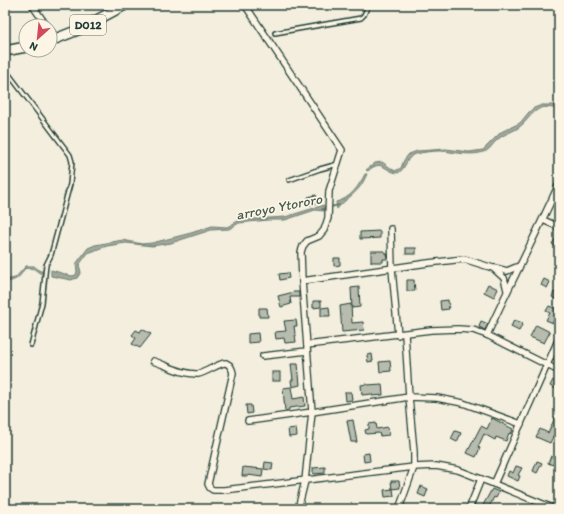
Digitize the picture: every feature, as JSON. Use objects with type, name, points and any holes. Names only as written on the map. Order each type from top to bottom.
[{"type":"main road","name":"D012","points":[[58,38],[78,30],[125,5]]},
{"type":"main road","points":[[5,51],[18,49]]},
{"type":"street","points":[[32,5],[41,18]]},
{"type":"street","points":[[245,5],[342,150],[329,191],[328,216],[324,230],[319,236],[307,241],[301,252],[312,412],[305,481],[298,509]]},
{"type":"street","points":[[487,334],[559,184]]},
{"type":"street","points":[[543,220],[559,227]]},
{"type":"street","points":[[391,229],[392,269],[398,335]]},
{"type":"street","points":[[302,281],[464,259],[507,271],[519,266]]},
{"type":"street","points":[[493,268],[504,278],[507,290]]},
{"type":"street","points":[[262,356],[431,330],[458,329],[473,330],[487,334],[546,365],[559,370]]},
{"type":"street","points":[[399,509],[414,467],[405,334]]},
{"type":"street","points":[[494,484],[559,338]]},
{"type":"street","points":[[153,361],[188,373],[197,374],[224,363],[231,366],[233,373],[208,484],[213,490],[305,481],[414,467],[447,467],[555,509],[559,499]]},
{"type":"street","points":[[248,421],[409,397],[437,398],[463,403],[521,424]]},
{"type":"street","points":[[469,509],[481,479]]},
{"type":"lane","points":[[275,33],[361,18],[366,12],[367,8],[365,5]]},
{"type":"lane","points":[[5,69],[70,155],[72,162],[70,184],[51,255],[46,266],[42,302],[31,345]]},
{"type":"lane","points":[[289,180],[320,168],[338,164]]},
{"type":"shaded area","points":[[559,103],[559,108],[541,108],[521,126],[500,138],[489,149],[481,153],[464,154],[441,151],[425,152],[410,157],[398,173],[380,166],[373,167],[368,171],[366,170],[375,163],[382,162],[395,171],[401,168],[404,160],[409,154],[417,151],[446,149],[469,152],[483,150],[501,132],[520,123],[534,108],[542,105],[557,105]]},
{"type":"shaded area","points":[[365,174],[367,174],[364,181],[354,194],[337,209],[336,202],[350,195]]},
{"type":"shaded area","points":[[324,205],[324,211],[315,210],[285,220],[239,223],[229,229],[211,230],[171,243],[152,246],[126,243],[107,246],[88,253],[79,265],[81,272],[77,278],[71,280],[51,276],[51,270],[72,276],[76,275],[76,264],[88,248],[95,245],[123,240],[142,244],[152,243],[212,226],[227,227],[240,220],[285,217]]},
{"type":"shaded area","points":[[26,266],[34,266],[40,271],[43,271],[42,274],[33,268],[28,268],[24,269],[21,275],[17,278],[12,281],[5,282],[5,280],[15,278]]},
{"type":"building","points":[[316,195],[318,203],[310,205],[308,197]]},
{"type":"building","points":[[380,231],[380,238],[360,239],[360,232]]},
{"type":"building","points":[[556,238],[559,239],[559,248],[552,244]]},
{"type":"building","points":[[406,248],[416,248],[416,254],[406,254]]},
{"type":"building","points":[[371,251],[385,251],[388,259],[383,259],[383,262],[371,262]]},
{"type":"building","points":[[334,258],[340,258],[340,265],[334,266]]},
{"type":"building","points":[[288,273],[289,278],[280,280],[279,274]]},
{"type":"building","points":[[544,279],[550,282],[547,288],[541,285]]},
{"type":"building","points":[[407,280],[414,280],[415,291],[407,291]]},
{"type":"building","points":[[488,284],[498,289],[494,297],[484,292]]},
{"type":"building","points":[[359,287],[360,307],[352,308],[351,288]]},
{"type":"building","points":[[299,292],[299,297],[290,297],[291,304],[281,307],[278,296]]},
{"type":"building","points":[[554,292],[559,294],[557,300],[552,297]]},
{"type":"building","points":[[448,300],[449,309],[441,310],[440,301]]},
{"type":"building","points":[[313,301],[321,301],[321,307],[313,308]]},
{"type":"building","points":[[351,304],[352,323],[363,322],[364,330],[342,332],[340,306]]},
{"type":"building","points":[[549,306],[557,309],[553,323],[546,320],[550,313],[546,311]]},
{"type":"building","points":[[329,307],[330,316],[321,316],[321,308]]},
{"type":"building","points":[[259,308],[267,308],[268,317],[259,317]]},
{"type":"building","points":[[296,320],[297,326],[294,326],[296,342],[285,343],[284,338],[276,339],[275,332],[286,331],[284,321]]},
{"type":"building","points":[[514,320],[523,323],[519,331],[511,327]]},
{"type":"building","points":[[481,321],[488,324],[485,330],[479,327]]},
{"type":"building","points":[[536,325],[550,332],[544,343],[530,337]]},
{"type":"building","points":[[142,329],[151,334],[140,348],[132,344],[136,338],[132,335],[136,330],[140,332]]},
{"type":"building","points":[[258,333],[259,342],[248,343],[248,334]]},
{"type":"building","points":[[372,354],[373,361],[368,362],[367,355]]},
{"type":"building","points":[[390,361],[391,371],[380,372],[379,362]]},
{"type":"building","points":[[291,364],[298,364],[300,385],[292,387],[291,380],[293,380]]},
{"type":"building","points":[[272,372],[280,372],[280,381],[272,381]]},
{"type":"building","points":[[553,380],[559,383],[559,390],[550,386]]},
{"type":"building","points":[[382,384],[383,395],[362,395],[361,385]]},
{"type":"building","points":[[291,387],[293,399],[304,397],[305,406],[289,408],[289,410],[285,411],[283,388]]},
{"type":"building","points":[[345,392],[351,392],[352,400],[346,401]]},
{"type":"building","points":[[246,405],[251,405],[252,413],[247,414]]},
{"type":"building","points":[[559,409],[559,425],[550,443],[536,437],[540,429],[548,433]]},
{"type":"building","points":[[492,418],[513,429],[511,434],[509,433],[506,441],[496,437],[495,440],[484,434],[478,447],[480,448],[476,457],[467,453],[481,426],[487,429]]},
{"type":"building","points":[[353,420],[357,442],[351,442],[347,421]]},
{"type":"building","points":[[376,423],[377,429],[388,427],[389,435],[380,436],[379,433],[366,434],[365,430],[369,429],[369,424]]},
{"type":"building","points":[[296,428],[297,436],[289,437],[288,429]]},
{"type":"building","points":[[455,431],[461,433],[457,442],[451,439]]},
{"type":"building","points":[[369,453],[370,461],[364,462],[363,454]]},
{"type":"building","points":[[551,456],[556,459],[553,465],[548,463]]},
{"type":"building","points":[[537,461],[542,463],[537,473],[533,471]]},
{"type":"building","points":[[265,462],[273,463],[272,470],[264,469]]},
{"type":"building","points":[[516,466],[522,468],[518,475],[520,476],[518,481],[507,476],[509,471],[513,473]]},
{"type":"building","points":[[243,467],[263,469],[262,477],[248,475],[242,476]]},
{"type":"building","points":[[325,467],[325,473],[313,474],[313,468]]},
{"type":"building","points":[[391,481],[399,481],[400,488],[392,489]]},
{"type":"building","points":[[421,486],[428,489],[425,497],[418,494]]},
{"type":"building","points":[[393,489],[394,496],[385,497],[384,490]]},
{"type":"building","points":[[492,489],[499,492],[496,498],[494,497],[488,509],[486,509],[482,507]]},
{"type":"waterway","name":"arroyo Ytororo","points":[[322,209],[339,205]]}]
